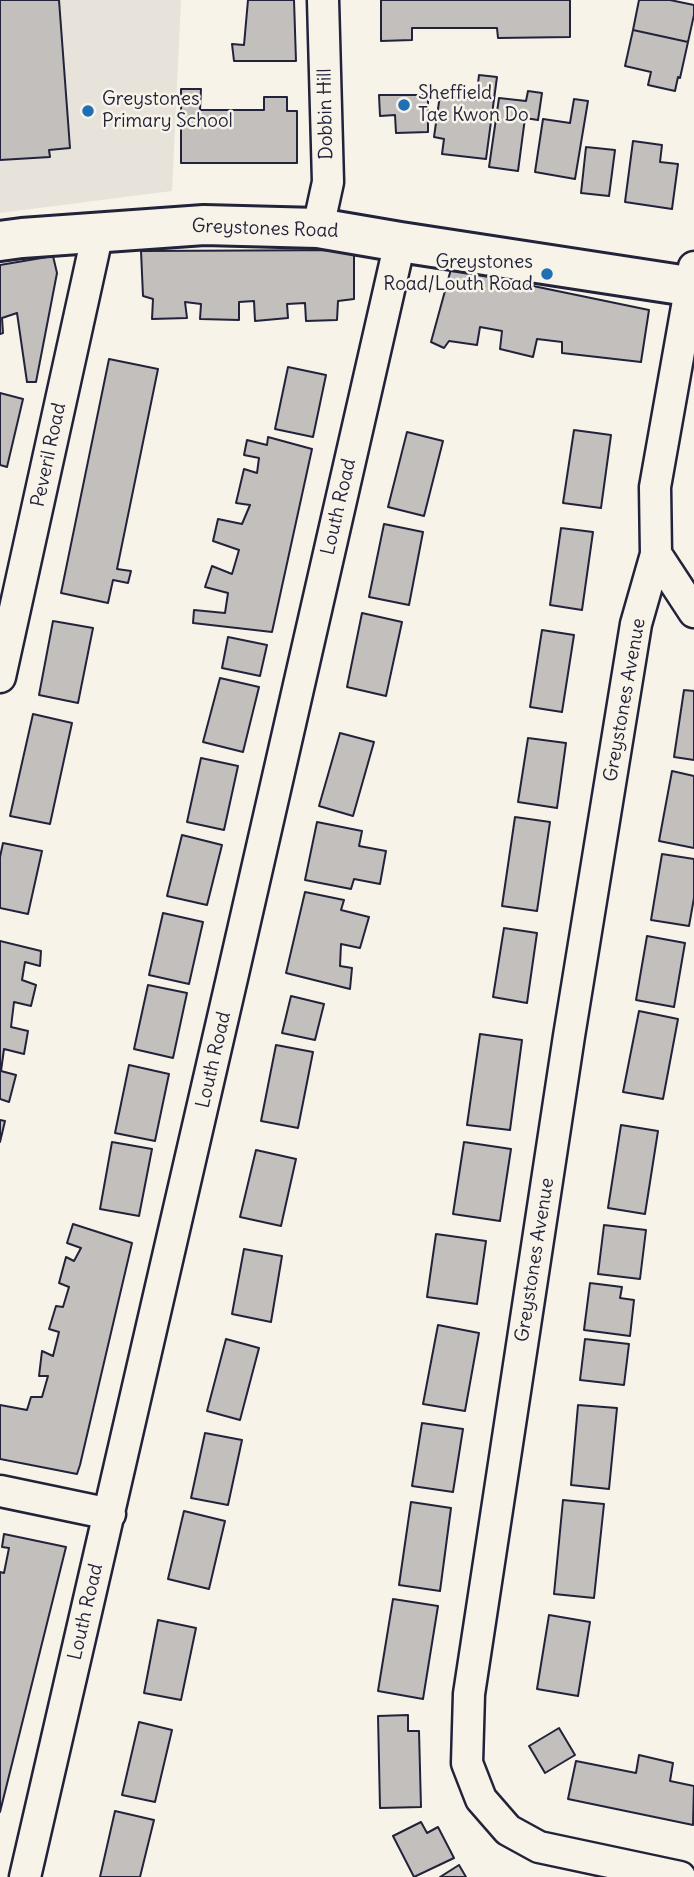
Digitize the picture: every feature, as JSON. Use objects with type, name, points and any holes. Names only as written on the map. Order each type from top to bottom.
[{"type":"street","name":"Dobbin Hill","points":[[318,228],[328,183],[323,0]]},
{"type":"street","name":"Greystones Road","points":[[0,241],[22,237],[204,225],[318,228],[400,242],[693,280]]},
{"type":"street","name":"Peveril Road","points":[[0,677],[98,232]]},
{"type":"street","name":"Louth Road","points":[[25,1877],[400,242]]},
{"type":"street","name":"Greystones Avenue","points":[[680,1877],[629,1872],[539,1847],[508,1830],[481,1799],[467,1763],[469,1694],[569,1036],[636,624],[656,554],[655,487],[693,280]]},
{"type":"street","points":[[656,554],[694,612]]},
{"type":"street","points":[[0,1491],[110,1514]]},
{"type":"shaded area","name":"Greystones Primary School","points":[[0,0],[181,0],[172,191],[0,213]]},
{"type":"building","points":[[0,0],[59,0],[70,148],[49,150],[50,157],[0,160]]},
{"type":"building","points":[[248,0],[294,0],[296,61],[234,61],[232,44],[244,45]]},
{"type":"building","points":[[381,0],[570,0],[570,37],[498,38],[497,28],[412,28],[412,40],[381,41]]},
{"type":"building","points":[[639,0],[670,0],[694,5],[688,42],[633,30]]},
{"type":"building","points":[[633,30],[688,42],[675,91],[648,85],[651,72],[625,66]]},
{"type":"building","points":[[479,75],[497,77],[486,159],[442,154],[444,139],[434,137],[440,95],[476,100]]},
{"type":"building","points":[[181,89],[201,89],[200,110],[264,110],[264,97],[287,97],[287,111],[297,111],[297,163],[181,163]]},
{"type":"building","points":[[528,91],[542,93],[538,120],[525,118],[518,171],[489,167],[499,98],[526,101]]},
{"type":"building","name":"Sheffield Tae Kwon Do","points":[[379,95],[428,95],[428,132],[396,133],[395,115],[380,116]]},
{"type":"building","points":[[574,99],[588,101],[575,179],[535,172],[543,119],[570,123]]},
{"type":"building","points":[[633,141],[662,145],[660,162],[678,164],[672,209],[625,202]]},
{"type":"building","points":[[586,147],[615,150],[609,196],[581,193]]},
{"type":"building","points":[[354,250],[354,299],[338,301],[337,320],[306,321],[305,303],[287,304],[288,318],[255,321],[254,301],[239,302],[239,320],[200,319],[201,304],[185,302],[187,318],[152,319],[153,299],[143,296],[141,251]]},
{"type":"building","points":[[53,256],[57,273],[36,382],[27,382],[17,313],[2,318],[3,333],[0,334],[0,265]]},
{"type":"building","points":[[451,269],[649,310],[641,362],[562,353],[562,342],[537,339],[533,357],[500,349],[502,331],[480,327],[477,345],[449,341],[444,348],[431,342]]},
{"type":"building","points":[[109,359],[158,369],[117,569],[131,571],[128,583],[113,580],[108,603],[61,593]]},
{"type":"building","points":[[288,367],[326,375],[313,437],[275,429]]},
{"type":"building","points":[[0,393],[23,399],[7,467],[0,465]]},
{"type":"building","points":[[574,430],[611,435],[601,508],[563,503]]},
{"type":"building","points":[[407,432],[443,441],[424,516],[388,507]]},
{"type":"building","points":[[268,437],[312,449],[272,632],[193,623],[194,610],[225,613],[228,593],[205,587],[212,566],[232,574],[239,550],[213,541],[218,519],[242,524],[250,505],[236,503],[244,469],[257,473],[259,458],[244,455],[247,440],[267,445]]},
{"type":"building","points":[[384,524],[423,532],[409,605],[369,597]]},
{"type":"building","points":[[561,528],[593,532],[582,610],[550,605]]},
{"type":"building","points":[[362,613],[402,622],[386,696],[347,687]]},
{"type":"building","points":[[53,621],[93,628],[78,703],[39,695]]},
{"type":"building","points":[[542,630],[574,635],[562,712],[530,707]]},
{"type":"building","points":[[228,637],[267,645],[260,676],[222,668]]},
{"type":"building","points":[[220,678],[259,687],[243,752],[203,742]]},
{"type":"building","points":[[684,690],[694,691],[694,760],[674,757]]},
{"type":"building","points":[[33,714],[72,723],[50,824],[10,816]]},
{"type":"building","points":[[340,733],[374,742],[353,816],[319,806]]},
{"type":"building","points":[[528,738],[566,743],[557,808],[518,802]]},
{"type":"building","points":[[201,758],[238,766],[224,830],[187,822]]},
{"type":"building","points":[[672,771],[694,776],[694,848],[659,841]]},
{"type":"building","points":[[515,817],[550,822],[537,911],[502,906]]},
{"type":"building","points":[[317,822],[362,831],[359,846],[386,851],[380,884],[354,879],[351,889],[305,880]]},
{"type":"building","points":[[182,835],[222,845],[207,905],[167,896]]},
{"type":"building","points":[[3,843],[42,851],[28,914],[0,908],[0,857]]},
{"type":"building","points":[[662,854],[694,859],[694,898],[689,926],[651,920]]},
{"type":"building","points":[[305,892],[344,900],[341,910],[369,917],[360,948],[341,944],[340,966],[352,968],[350,989],[286,973]]},
{"type":"building","points":[[163,913],[203,922],[189,984],[149,975]]},
{"type":"building","points":[[504,928],[537,933],[527,1003],[493,997]]},
{"type":"building","points":[[647,936],[685,943],[674,1007],[636,1000]]},
{"type":"building","points":[[0,941],[41,951],[40,966],[25,962],[22,980],[36,985],[31,1006],[14,1002],[11,1027],[28,1031],[24,1054],[4,1049],[1,1071],[16,1075],[9,1102],[0,1099]]},
{"type":"building","points":[[148,985],[187,993],[173,1058],[134,1049]]},
{"type":"building","points":[[291,996],[324,1004],[315,1040],[282,1033]]},
{"type":"building","points":[[639,1011],[678,1019],[663,1099],[623,1092]]},
{"type":"building","points":[[480,1034],[522,1040],[510,1130],[467,1125]]},
{"type":"building","points":[[276,1045],[313,1052],[298,1128],[261,1121]]},
{"type":"building","points":[[129,1065],[169,1074],[155,1141],[115,1133]]},
{"type":"building","points":[[0,1120],[5,1121],[0,1142]]},
{"type":"building","points":[[621,1125],[658,1131],[645,1214],[608,1208]]},
{"type":"building","points":[[112,1142],[152,1149],[139,1216],[100,1209]]},
{"type":"building","points":[[464,1142],[511,1149],[500,1221],[453,1214]]},
{"type":"building","points":[[256,1150],[296,1159],[281,1226],[240,1217]]},
{"type":"building","points":[[73,1224],[132,1243],[77,1474],[0,1459],[0,1405],[27,1410],[31,1397],[42,1397],[48,1376],[39,1376],[42,1351],[53,1356],[59,1332],[49,1329],[56,1306],[63,1307],[69,1287],[59,1283],[66,1257],[74,1261],[81,1248],[67,1243]]},
{"type":"building","points":[[604,1225],[646,1230],[640,1279],[598,1274]]},
{"type":"building","points":[[436,1234],[486,1241],[477,1304],[427,1297]]},
{"type":"building","points":[[244,1249],[282,1256],[271,1322],[232,1314]]},
{"type":"building","points":[[590,1283],[622,1287],[620,1298],[634,1300],[630,1336],[584,1330]]},
{"type":"building","points":[[438,1325],[479,1333],[465,1411],[423,1404]]},
{"type":"building","points":[[226,1339],[259,1348],[240,1420],[207,1411]]},
{"type":"building","points":[[585,1339],[629,1344],[624,1385],[580,1380]]},
{"type":"building","points":[[578,1405],[617,1408],[609,1489],[571,1485]]},
{"type":"building","points":[[422,1423],[463,1429],[453,1492],[412,1486]]},
{"type":"building","points":[[205,1433],[242,1440],[228,1505],[191,1498]]},
{"type":"building","points":[[563,1500],[604,1504],[594,1598],[554,1594]]},
{"type":"building","points":[[411,1502],[451,1508],[440,1591],[399,1585]]},
{"type":"building","points":[[184,1511],[225,1521],[209,1589],[168,1579]]},
{"type":"building","points":[[4,1534],[66,1547],[0,1812],[0,1572],[4,1573],[9,1548],[2,1547]]},
{"type":"building","points":[[393,1599],[438,1606],[423,1699],[378,1691]]},
{"type":"building","points":[[549,1615],[590,1622],[578,1696],[537,1689]]},
{"type":"building","points":[[158,1620],[196,1628],[181,1700],[144,1693]]},
{"type":"building","points":[[408,1715],[408,1731],[419,1731],[421,1807],[380,1808],[378,1716]]},
{"type":"building","points":[[139,1722],[172,1730],[155,1802],[122,1795]]},
{"type":"building","points":[[559,1728],[575,1755],[545,1773],[529,1746]]},
{"type":"building","points":[[639,1755],[673,1763],[670,1781],[694,1786],[693,1825],[568,1799],[576,1761],[636,1773]]},
{"type":"building","points":[[115,1811],[154,1820],[140,1877],[100,1877]]},
{"type":"building","points":[[421,1822],[427,1833],[438,1827],[454,1858],[414,1877],[393,1836]]},
{"type":"building","points":[[459,1865],[466,1877],[440,1877]]},
{"type":"place","name":"Sheffield Tae Kwon Do","points":[[404,105]]},
{"type":"place","name":"Greystones Primary School","points":[[88,111]]},
{"type":"place","name":"Greystones Road/Louth Road","points":[[547,274]]}]
